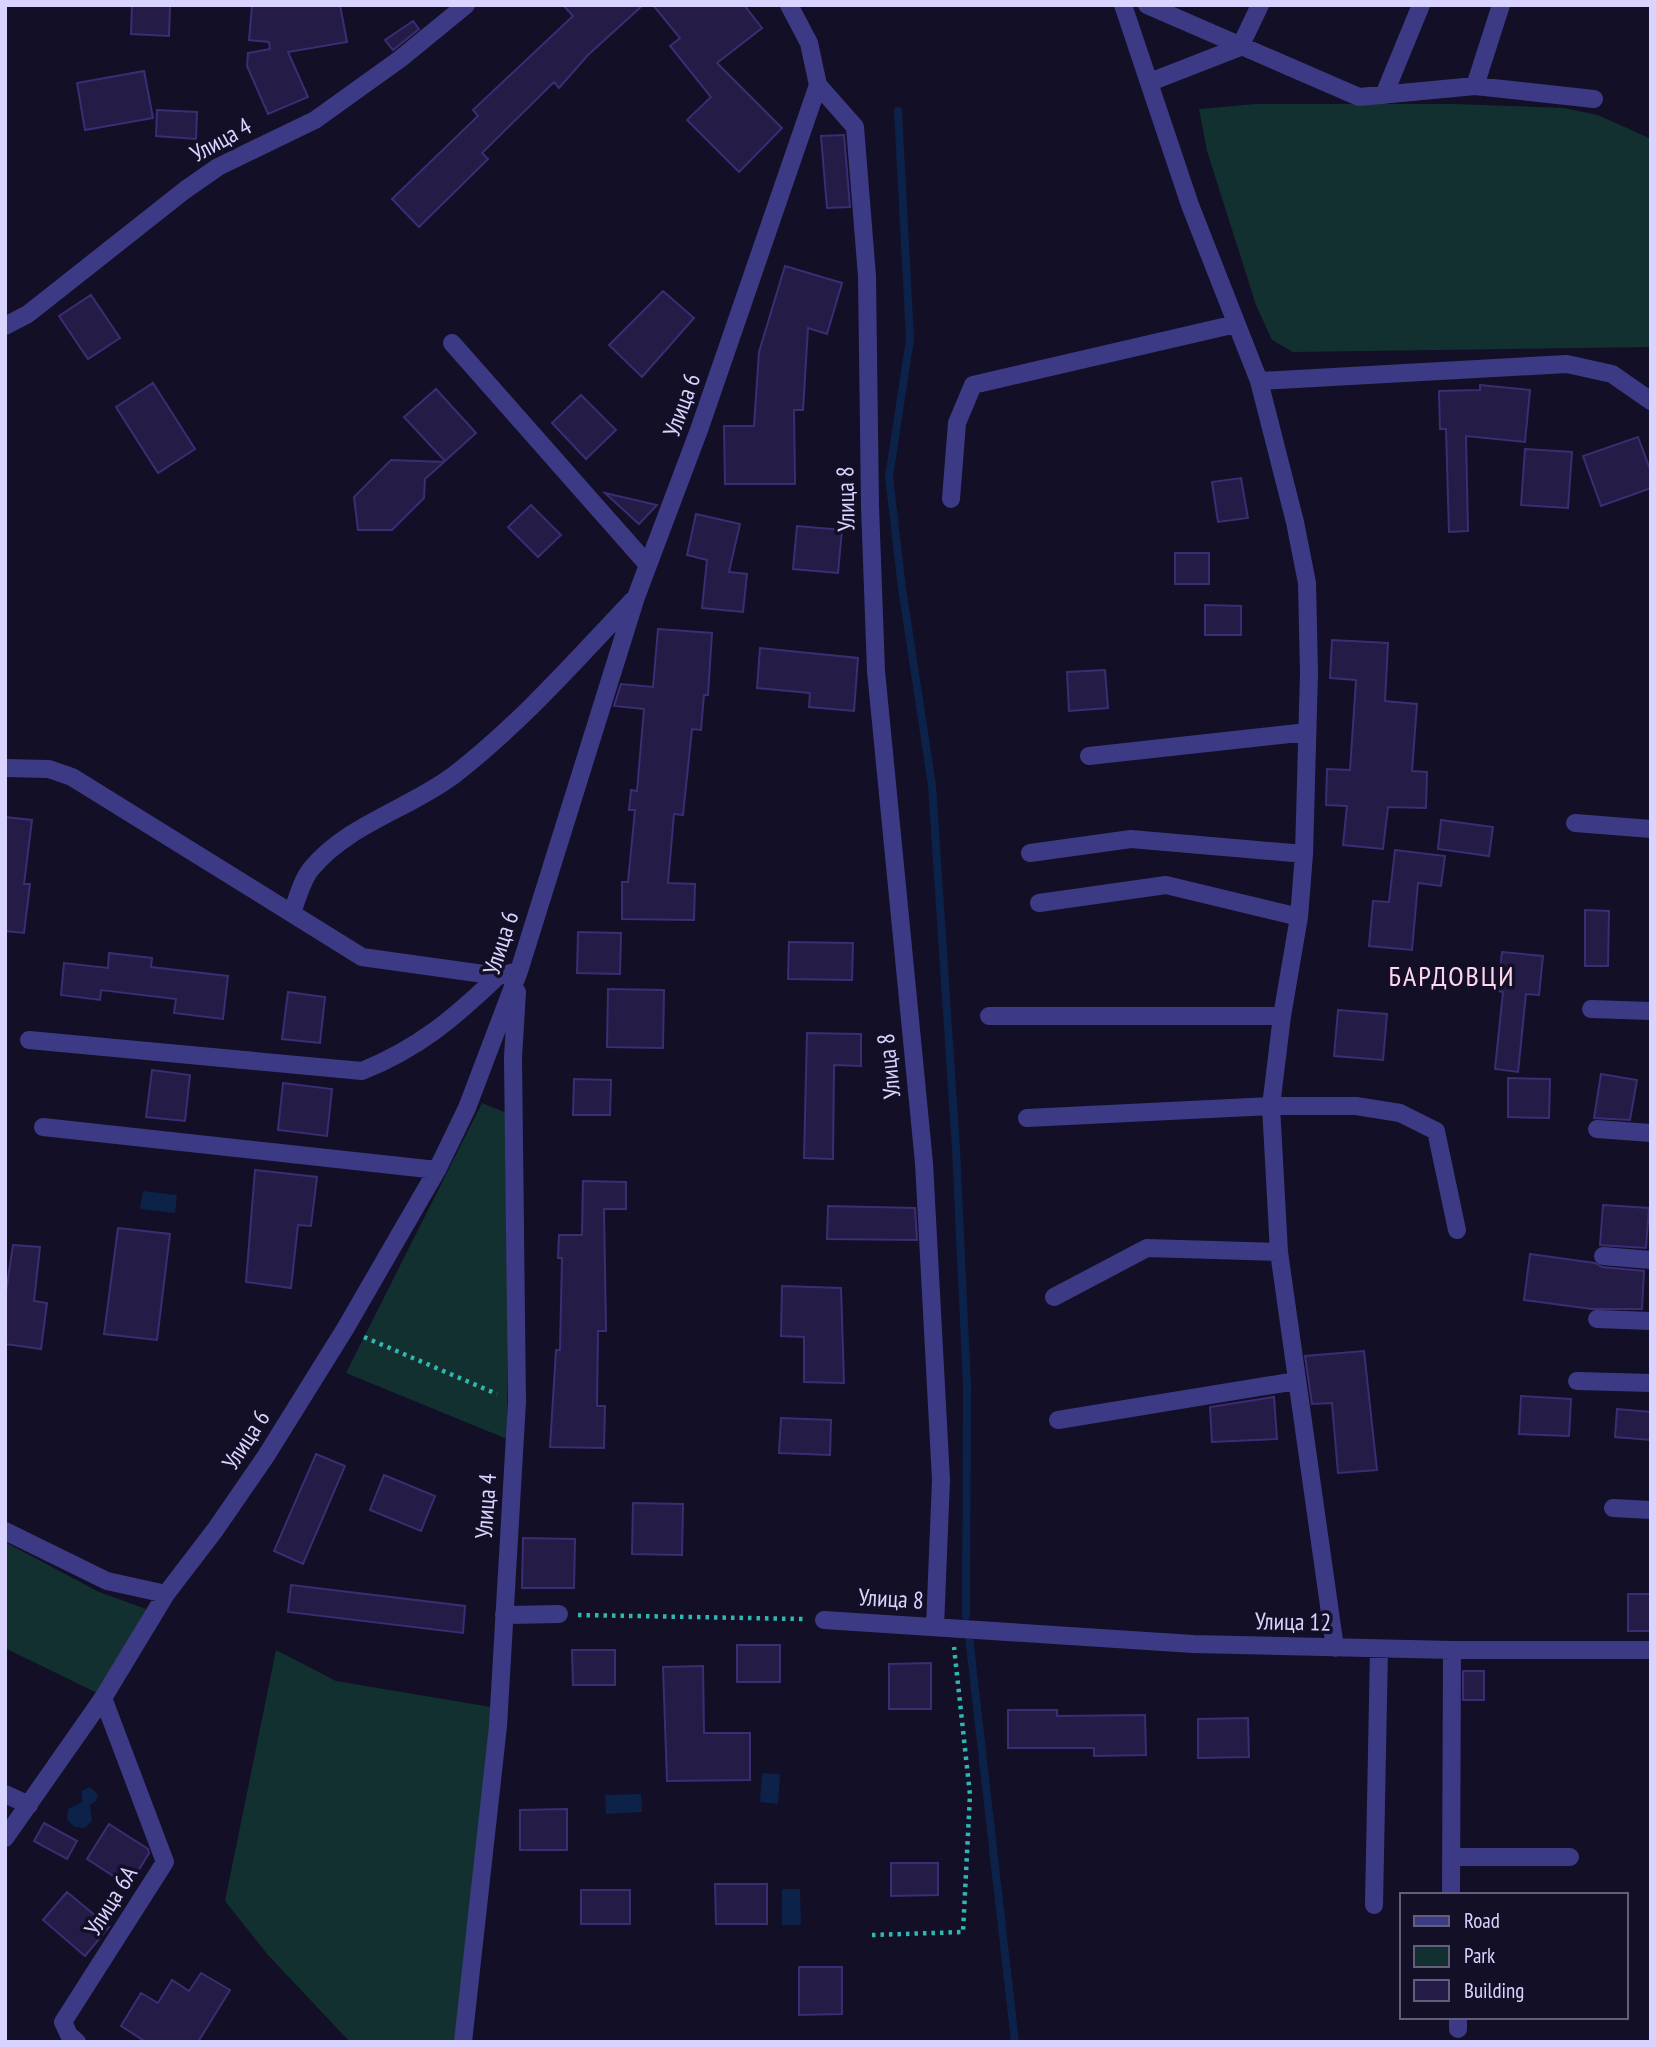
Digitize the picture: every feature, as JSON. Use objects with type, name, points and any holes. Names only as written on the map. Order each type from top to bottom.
[{"type":"street","name":"Улица 4","points":[[5,326],[28,314],[218,167],[315,120],[400,60],[466,5]]},
{"type":"street","points":[[789,5],[809,43],[818,85]]},
{"type":"street","points":[[1123,5],[1191,205],[1259,381],[1295,522],[1307,583],[1304,854],[1299,917],[1282,1016],[1271,1106],[1279,1252],[1335,1648]]},
{"type":"street","points":[[1147,5],[1359,97],[1475,86],[1594,99]]},
{"type":"street","points":[[1150,82],[1240,47],[1260,5]]},
{"type":"street","points":[[1384,95],[1421,5]]},
{"type":"street","points":[[1475,86],[1501,5]]},
{"type":"street","name":"Улица 6","points":[[166,1594],[215,1530],[266,1456],[345,1329],[437,1170],[489,1056],[519,971],[636,597],[699,430],[818,85]]},
{"type":"street","name":"Улица 8","points":[[818,85],[855,127],[867,276],[870,506],[876,671],[924,1163],[941,1480],[943,1628],[824,1620]]},
{"type":"street","points":[[951,499],[957,423],[973,385],[1236,324]]},
{"type":"street","points":[[452,342],[648,565]]},
{"type":"street","points":[[1259,381],[1567,364],[1612,374],[1651,401]]},
{"type":"street","points":[[292,913],[310,870],[340,844],[372,822],[452,777],[525,714],[636,597]]},
{"type":"street","points":[[1089,756],[1307,732]]},
{"type":"street","points":[[5,768],[49,769],[72,777],[362,957],[498,976],[519,971]]},
{"type":"street","points":[[1576,823],[1651,829]]},
{"type":"street","points":[[1030,853],[1131,839],[1304,854]]},
{"type":"street","points":[[1039,903],[1166,885],[1299,917]]},
{"type":"street","name":"Улица 4","points":[[463,2042],[498,1726],[517,1402],[513,1057],[519,971]]},
{"type":"street","points":[[29,1040],[362,1071],[400,1056],[448,1024],[498,976]]},
{"type":"street","points":[[1591,1009],[1651,1011]]},
{"type":"street","points":[[989,1016],[1282,1016]]},
{"type":"street","points":[[1027,1118],[1271,1106],[1356,1106],[1400,1113],[1436,1131],[1457,1230]]},
{"type":"street","points":[[43,1127],[437,1170]]},
{"type":"street","points":[[1597,1129],[1651,1133]]},
{"type":"street","points":[[1054,1297],[1147,1248],[1279,1252]]},
{"type":"street","points":[[1604,1256],[1651,1260]]},
{"type":"street","points":[[1597,1319],[1651,1321]]},
{"type":"street","points":[[1058,1420],[1296,1381]]},
{"type":"street","points":[[1577,1381],[1651,1383]]},
{"type":"street","points":[[1613,1508],[1651,1510]]},
{"type":"street","points":[[5,1531],[107,1581],[166,1594],[103,1698],[5,1838]]},
{"type":"street","points":[[504,1615],[559,1614]]},
{"type":"street","name":"Улица 12","points":[[943,1628],[1193,1644],[1452,1650],[1651,1650]]},
{"type":"street","points":[[1374,1905],[1379,1649]]},
{"type":"street","points":[[1451,1893],[1452,1650]]},
{"type":"street","name":"Улица 6A","points":[[77,2042],[69,2035],[64,2022],[165,1862],[103,1698]]},
{"type":"street","points":[[5,1794],[29,1805]]},
{"type":"street","points":[[1451,1857],[1570,1857]]},
{"type":"path","points":[[345,1329],[517,1402]]},
{"type":"path","name":"Улица 8","points":[[559,1614],[824,1620]]},
{"type":"path","points":[[872,1936],[963,1932],[970,1795],[943,1628]]},
{"type":"green space","points":[[1256,104],[1454,104],[1564,108],[1598,115],[1651,139],[1651,347],[1293,352],[1272,340],[1256,305],[1207,151],[1199,109]]},
{"type":"green space","points":[[482,1103],[509,1114],[507,1439],[346,1373]]},
{"type":"green space","points":[[5,1542],[99,1592],[146,1609],[99,1694],[5,1648]]},
{"type":"green space","points":[[276,1650],[336,1681],[497,1708],[458,2042],[350,2042],[267,1954],[225,1901]]},
{"type":"water","points":[[143,1191],[177,1195],[175,1213],[140,1209]]},
{"type":"water","points":[[762,1773],[780,1774],[778,1804],[760,1802]]},
{"type":"water","points":[[90,1787],[98,1795],[96,1801],[90,1805],[92,1821],[85,1828],[75,1827],[67,1820],[68,1809],[82,1802],[82,1791]]},
{"type":"water","points":[[641,1794],[642,1812],[606,1814],[605,1795]]},
{"type":"water","points":[[782,1889],[800,1889],[801,1925],[782,1925]]},
{"type":"building","points":[[132,5],[170,5],[169,36],[131,34]]},
{"type":"building","points":[[252,5],[340,5],[347,42],[288,52],[308,97],[268,114],[247,66],[248,53],[270,49],[269,42],[249,40]]},
{"type":"building","points":[[563,5],[643,5],[588,55],[559,88],[554,82],[482,153],[488,159],[419,227],[392,199],[478,116],[473,110],[573,16]]},
{"type":"building","points":[[653,5],[744,5],[762,28],[717,63],[782,128],[739,172],[687,120],[711,97],[670,46],[680,38]]},
{"type":"building","points":[[413,21],[419,29],[393,50],[385,40]]},
{"type":"building","points":[[144,71],[153,118],[85,130],[77,83]]},
{"type":"building","points":[[157,110],[197,112],[196,139],[156,136]]},
{"type":"building","points":[[844,135],[850,207],[827,208],[821,136]]},
{"type":"building","points":[[785,266],[842,283],[827,334],[808,328],[803,410],[794,410],[795,484],[725,484],[724,426],[754,426],[759,352]]},
{"type":"building","points":[[663,291],[694,318],[642,377],[609,345]]},
{"type":"building","points":[[91,295],[120,338],[88,359],[59,316]]},
{"type":"building","points":[[153,383],[195,449],[158,473],[116,407]]},
{"type":"building","points":[[1480,385],[1530,390],[1525,442],[1466,436],[1468,531],[1449,532],[1446,429],[1440,429],[1439,391],[1480,390]]},
{"type":"building","points":[[436,389],[476,433],[445,461],[404,417]]},
{"type":"building","points":[[581,395],[616,430],[586,459],[552,423]]},
{"type":"building","points":[[1638,437],[1651,472],[1651,488],[1601,506],[1583,456]]},
{"type":"building","points":[[1525,449],[1572,452],[1568,508],[1521,505]]},
{"type":"building","points":[[391,460],[444,462],[425,479],[424,498],[392,530],[358,530],[354,497]]},
{"type":"building","points":[[1241,478],[1248,518],[1218,522],[1212,482]]},
{"type":"building","points":[[605,493],[657,505],[639,524]]},
{"type":"building","points":[[531,505],[561,535],[538,557],[508,527]]},
{"type":"building","points":[[696,514],[740,524],[729,572],[747,574],[743,612],[702,608],[707,560],[687,555]]},
{"type":"building","points":[[797,526],[842,530],[838,573],[793,569]]},
{"type":"building","points":[[1175,553],[1209,553],[1209,584],[1175,584]]},
{"type":"building","points":[[1205,605],[1241,606],[1241,635],[1205,635]]},
{"type":"building","points":[[658,629],[712,633],[708,695],[704,695],[701,730],[692,729],[683,815],[674,814],[668,883],[695,884],[694,920],[622,919],[622,882],[628,882],[635,810],[629,810],[631,790],[637,791],[644,709],[614,706],[621,684],[653,687]]},
{"type":"building","points":[[1332,640],[1388,643],[1385,701],[1417,704],[1412,771],[1427,772],[1426,808],[1388,807],[1383,849],[1343,845],[1347,806],[1326,805],[1327,769],[1350,770],[1356,680],[1330,678]]},
{"type":"building","points":[[760,648],[858,658],[854,711],[809,707],[810,693],[757,688]]},
{"type":"building","points":[[1105,670],[1108,708],[1069,711],[1067,672]]},
{"type":"building","points":[[5,817],[32,820],[24,884],[30,884],[24,933],[5,931]]},
{"type":"building","points":[[1441,820],[1493,827],[1489,856],[1438,849]]},
{"type":"building","points":[[1395,850],[1445,856],[1441,886],[1418,883],[1412,950],[1369,946],[1373,901],[1389,902]]},
{"type":"building","points":[[1585,910],[1609,911],[1608,966],[1585,966]]},
{"type":"building","points":[[578,932],[621,933],[620,974],[577,973]]},
{"type":"building","points":[[789,942],[853,943],[852,980],[788,979]]},
{"type":"building","points":[[1502,952],[1543,956],[1539,995],[1526,994],[1518,1072],[1495,1069],[1503,992],[1498,991]]},
{"type":"building","points":[[109,953],[152,958],[151,967],[228,976],[223,1019],[174,1013],[176,999],[101,990],[100,1000],[61,995],[64,963],[108,968]]},
{"type":"building","points":[[608,989],[664,990],[663,1048],[607,1047]]},
{"type":"building","points":[[288,992],[325,997],[320,1043],[282,1039]]},
{"type":"building","points":[[1338,1010],[1387,1014],[1383,1060],[1334,1056]]},
{"type":"building","points":[[807,1033],[861,1034],[861,1066],[834,1065],[833,1159],[804,1158]]},
{"type":"building","points":[[152,1070],[190,1075],[185,1121],[146,1117]]},
{"type":"building","points":[[1601,1074],[1637,1080],[1630,1120],[1594,1118]]},
{"type":"building","points":[[1508,1078],[1550,1079],[1549,1118],[1508,1117]]},
{"type":"building","points":[[574,1079],[611,1080],[610,1115],[573,1115]]},
{"type":"building","points":[[283,1083],[332,1089],[327,1136],[278,1130]]},
{"type":"building","points":[[255,1170],[317,1177],[311,1226],[298,1225],[291,1288],[246,1282]]},
{"type":"building","points":[[583,1181],[626,1182],[626,1209],[604,1209],[606,1331],[598,1331],[597,1406],[605,1406],[604,1448],[550,1447],[556,1350],[560,1350],[562,1258],[558,1258],[559,1235],[582,1235]]},
{"type":"building","points":[[1603,1205],[1649,1208],[1646,1248],[1600,1245]]},
{"type":"building","points":[[828,1206],[915,1208],[917,1240],[827,1239]]},
{"type":"building","points":[[118,1228],[170,1234],[157,1340],[104,1334]]},
{"type":"building","points":[[13,1245],[40,1247],[34,1301],[47,1303],[41,1349],[5,1344],[5,1298]]},
{"type":"building","points":[[1530,1254],[1595,1263],[1602,1267],[1644,1271],[1642,1309],[1592,1309],[1524,1300]]},
{"type":"building","points":[[782,1286],[841,1288],[844,1383],[804,1382],[804,1337],[781,1336]]},
{"type":"building","points":[[1364,1351],[1377,1470],[1338,1473],[1332,1403],[1312,1404],[1305,1356]]},
{"type":"building","points":[[1521,1396],[1571,1399],[1569,1436],[1519,1434]]},
{"type":"building","points":[[1274,1397],[1277,1439],[1212,1442],[1210,1407]]},
{"type":"building","points":[[1617,1409],[1651,1412],[1651,1440],[1615,1437]]},
{"type":"building","points":[[781,1418],[831,1420],[830,1455],[779,1453]]},
{"type":"building","points":[[316,1454],[345,1466],[303,1564],[274,1551]]},
{"type":"building","points":[[384,1475],[435,1496],[421,1531],[370,1510]]},
{"type":"building","points":[[633,1503],[683,1504],[682,1555],[632,1554]]},
{"type":"building","points":[[523,1538],[575,1539],[574,1588],[522,1588]]},
{"type":"building","points":[[291,1585],[465,1606],[463,1633],[288,1612]]},
{"type":"building","points":[[1628,1594],[1651,1594],[1651,1631],[1628,1631]]},
{"type":"building","points":[[737,1645],[780,1645],[780,1682],[737,1682]]},
{"type":"building","points":[[572,1650],[615,1650],[615,1685],[573,1685]]},
{"type":"building","points":[[931,1663],[931,1709],[889,1709],[889,1664]]},
{"type":"building","points":[[703,1666],[704,1733],[750,1733],[750,1780],[667,1781],[663,1667]]},
{"type":"building","points":[[1463,1671],[1484,1671],[1484,1700],[1463,1700]]},
{"type":"building","points":[[1008,1710],[1057,1710],[1057,1716],[1145,1715],[1146,1755],[1094,1756],[1094,1748],[1008,1748]]},
{"type":"building","points":[[1248,1718],[1249,1757],[1198,1758],[1198,1719]]},
{"type":"building","points":[[567,1809],[567,1850],[520,1850],[520,1810]]},
{"type":"building","points":[[44,1823],[77,1841],[67,1859],[34,1841]]},
{"type":"building","points":[[109,1824],[148,1849],[149,1853],[129,1886],[87,1859]]},
{"type":"building","points":[[891,1863],[938,1863],[938,1895],[891,1896]]},
{"type":"building","points":[[715,1884],[767,1884],[767,1924],[716,1924]]},
{"type":"building","points":[[581,1890],[630,1890],[630,1924],[581,1924]]},
{"type":"building","points":[[67,1892],[109,1927],[85,1956],[43,1920]]},
{"type":"building","points":[[799,1967],[842,1967],[842,2014],[799,2015]]},
{"type":"building","points":[[201,1973],[230,1990],[198,2042],[146,2042],[121,2026],[141,1993],[158,2003],[172,1980],[189,1991]]},
{"type":"waterway","points":[[898,111],[910,339],[889,477],[902,588],[932,785],[956,1149],[967,1386],[966,1616]]},
{"type":"waterway","points":[[969,1637],[1015,2042]]},
{"type":"district","name":"БАРДОВЦИ","points":[[1452,976]]}]
